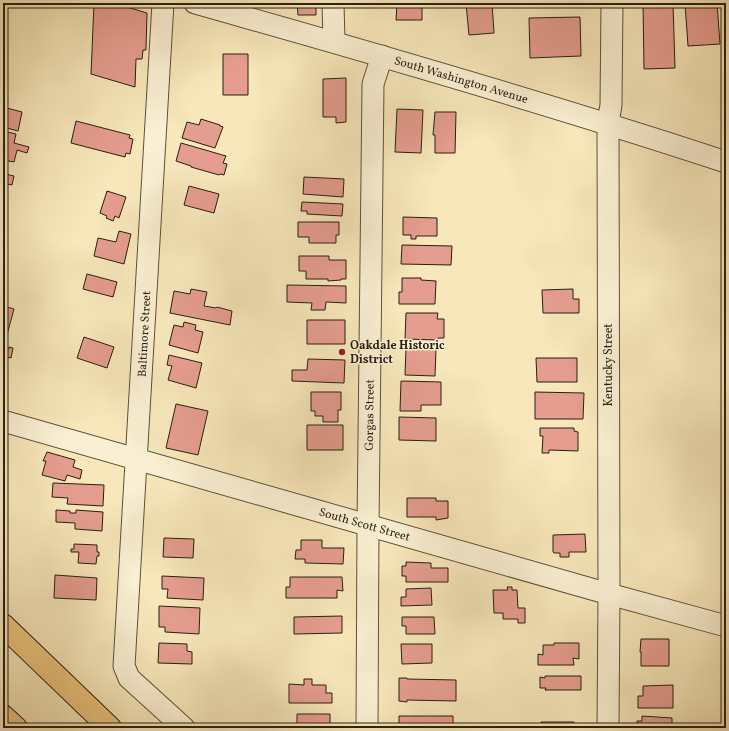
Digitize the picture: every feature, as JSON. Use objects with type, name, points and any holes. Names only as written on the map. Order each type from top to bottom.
[{"type":"highway","points":[[3,625],[110,728]]},
{"type":"highway","points":[[3,716],[16,728]]},
{"type":"street","name":"Baltimore Street","points":[[163,3],[124,666],[129,678],[184,728]]},
{"type":"street","name":"South Washington Avenue","points":[[195,3],[334,42],[608,123],[726,162]]},
{"type":"street","points":[[333,3],[334,42]]},
{"type":"street","name":"Kentucky Street","points":[[608,728],[608,123],[611,105],[612,3]]},
{"type":"street","name":"Gorgas Street","points":[[367,728],[373,84],[382,56]]},
{"type":"street","name":"South Scott Street","points":[[3,421],[726,626]]},
{"type":"building","points":[[94,3],[114,3],[147,13],[146,50],[143,50],[142,59],[136,59],[135,87],[91,74]]},
{"type":"building","points":[[297,3],[316,3],[316,15],[298,15]]},
{"type":"building","points":[[397,3],[422,3],[422,20],[396,20]]},
{"type":"building","points":[[466,3],[492,3],[494,33],[469,35]]},
{"type":"building","points":[[643,3],[673,3],[675,68],[644,69]]},
{"type":"building","points":[[685,3],[717,3],[720,44],[688,46]]},
{"type":"building","points":[[580,17],[581,56],[530,58],[529,18]]},
{"type":"building","points":[[223,54],[248,54],[248,95],[223,95]]},
{"type":"building","points":[[346,78],[346,122],[336,123],[336,117],[323,117],[323,79]]},
{"type":"building","points":[[3,107],[22,112],[18,131],[3,127]]},
{"type":"building","points":[[397,109],[423,110],[421,153],[395,152]]},
{"type":"building","points":[[435,112],[456,112],[455,153],[435,153],[435,135],[433,135]]},
{"type":"building","points":[[201,119],[223,127],[215,148],[182,138],[187,122],[199,125]]},
{"type":"building","points":[[76,121],[130,135],[129,138],[133,139],[130,154],[126,153],[125,157],[71,143]]},
{"type":"building","points":[[3,131],[16,134],[14,143],[29,147],[27,153],[17,150],[14,162],[3,160]]},
{"type":"building","points":[[181,143],[226,156],[223,163],[227,164],[224,175],[191,167],[176,161]]},
{"type":"building","points":[[3,171],[6,172],[5,174],[14,176],[12,185],[7,184],[4,194],[3,194]]},
{"type":"building","points":[[304,177],[344,179],[343,197],[303,194]]},
{"type":"building","points":[[189,186],[219,194],[214,213],[184,205]]},
{"type":"building","points":[[107,191],[126,197],[119,218],[115,216],[113,221],[100,213]]},
{"type":"building","points":[[302,202],[343,204],[342,216],[307,214],[307,211],[301,211]]},
{"type":"building","points":[[403,217],[437,218],[437,236],[416,236],[416,239],[411,239],[411,235],[403,235]]},
{"type":"building","points":[[298,222],[339,222],[339,235],[336,235],[336,243],[309,243],[309,237],[298,237]]},
{"type":"building","points":[[119,231],[131,234],[124,264],[94,256],[98,238],[116,242]]},
{"type":"building","points":[[402,245],[452,246],[451,265],[401,264]]},
{"type":"building","points":[[299,256],[329,256],[329,260],[346,260],[346,279],[328,281],[328,279],[306,279],[306,271],[299,271]]},
{"type":"building","points":[[87,274],[117,282],[113,297],[83,289]]},
{"type":"building","points":[[402,278],[421,278],[421,280],[436,281],[435,304],[399,304],[399,292],[402,292]]},
{"type":"building","points":[[287,285],[346,286],[346,303],[326,302],[325,310],[311,310],[312,303],[287,302]]},
{"type":"building","points":[[191,289],[207,292],[204,306],[217,307],[232,311],[230,325],[170,313],[174,291],[190,294]]},
{"type":"building","points":[[573,289],[573,299],[579,299],[579,313],[543,313],[542,290]]},
{"type":"building","points":[[3,306],[14,309],[7,335],[3,334]]},
{"type":"building","points":[[406,313],[438,313],[437,319],[444,319],[444,338],[438,338],[438,340],[405,339]]},
{"type":"building","points":[[307,320],[345,320],[345,344],[307,344]]},
{"type":"building","points":[[184,322],[196,325],[195,330],[203,332],[198,353],[169,345],[174,325],[183,327]]},
{"type":"building","points":[[84,337],[114,347],[107,368],[77,358]]},
{"type":"building","points":[[9,347],[13,348],[11,358],[8,357],[6,366],[3,366],[3,348],[9,349]]},
{"type":"building","points":[[406,348],[436,349],[435,376],[405,375]]},
{"type":"building","points":[[169,355],[202,363],[196,388],[168,380],[172,366],[167,365]]},
{"type":"building","points":[[536,358],[577,358],[577,382],[537,382]]},
{"type":"building","points":[[308,359],[345,360],[344,383],[292,381],[292,370],[307,370]]},
{"type":"building","points":[[401,381],[441,382],[441,405],[421,405],[421,411],[400,411]]},
{"type":"building","points":[[311,392],[341,392],[341,410],[338,410],[338,422],[323,422],[323,416],[315,416],[315,411],[311,411]]},
{"type":"building","points":[[535,392],[584,393],[583,419],[535,419]]},
{"type":"building","points":[[176,404],[208,411],[198,455],[166,448]]},
{"type":"building","points":[[399,417],[436,418],[436,441],[399,440]]},
{"type":"building","points":[[307,425],[343,425],[343,450],[307,450]]},
{"type":"building","points":[[540,428],[574,428],[574,431],[578,432],[578,451],[549,450],[549,453],[542,453],[543,436],[540,436]]},
{"type":"building","points":[[47,452],[75,460],[73,467],[82,470],[80,479],[67,475],[65,481],[42,475],[46,461],[43,461]]},
{"type":"building","points":[[53,483],[104,485],[103,506],[67,504],[68,498],[52,497]]},
{"type":"building","points":[[407,498],[436,498],[436,501],[448,501],[448,518],[436,520],[436,517],[407,517]]},
{"type":"building","points":[[56,510],[70,511],[70,513],[76,513],[76,510],[103,512],[102,531],[75,529],[75,523],[56,522]]},
{"type":"building","points":[[585,534],[586,552],[569,552],[569,557],[560,557],[560,553],[553,552],[553,535]]},
{"type":"building","points":[[164,538],[194,539],[193,558],[163,557]]},
{"type":"building","points":[[301,540],[322,540],[322,548],[344,548],[343,564],[305,563],[305,559],[295,559],[296,550],[301,550]]},
{"type":"building","points":[[74,544],[97,545],[97,552],[99,552],[99,556],[97,556],[96,564],[78,563],[79,552],[71,552],[71,549],[74,549]]},
{"type":"building","points":[[406,562],[431,563],[431,568],[448,568],[448,582],[406,582],[406,576],[402,576],[402,566],[406,566]]},
{"type":"building","points":[[55,575],[97,578],[96,600],[54,598]]},
{"type":"building","points":[[162,576],[204,578],[203,600],[167,598],[168,589],[162,589]]},
{"type":"building","points":[[290,577],[342,577],[343,591],[337,590],[337,598],[286,598],[286,587],[290,587]]},
{"type":"building","points":[[507,587],[512,587],[512,590],[517,590],[518,608],[525,608],[525,623],[518,623],[518,619],[503,619],[503,613],[494,613],[493,590],[508,590]]},
{"type":"building","points":[[431,588],[432,605],[401,606],[401,597],[406,597],[406,589]]},
{"type":"building","points":[[159,606],[200,608],[199,634],[165,632],[165,627],[159,627]]},
{"type":"building","points":[[342,616],[342,633],[294,634],[294,617]]},
{"type":"building","points":[[402,617],[434,617],[435,634],[406,634],[406,626],[402,626]]},
{"type":"building","points":[[641,639],[669,639],[669,666],[641,666]]},
{"type":"building","points":[[159,643],[187,644],[187,651],[192,652],[192,664],[158,663]]},
{"type":"building","points":[[554,643],[579,643],[579,659],[573,658],[574,665],[538,665],[538,654],[543,655],[543,645],[554,645]]},
{"type":"building","points":[[401,644],[432,644],[432,663],[402,664]]},
{"type":"building","points":[[545,676],[581,676],[581,690],[545,690],[546,688],[540,688],[540,677],[545,678]]},
{"type":"building","points":[[399,678],[456,680],[456,701],[399,701]]},
{"type":"building","points":[[304,679],[312,679],[312,685],[326,685],[326,693],[332,693],[332,703],[289,703],[289,684],[304,685]]},
{"type":"building","points":[[673,685],[673,708],[638,708],[638,696],[643,696],[643,686]]},
{"type":"building","points":[[297,714],[330,714],[330,725],[332,725],[332,728],[297,728]]},
{"type":"building","points":[[399,716],[453,716],[453,728],[399,728]]},
{"type":"building","points":[[642,716],[672,718],[672,728],[637,728],[637,721],[642,721]]},
{"type":"building","points":[[541,722],[574,722],[574,724],[578,724],[578,728],[541,728]]},
{"type":"place","name":"Oakdale Historic District","points":[[342,352]]}]
